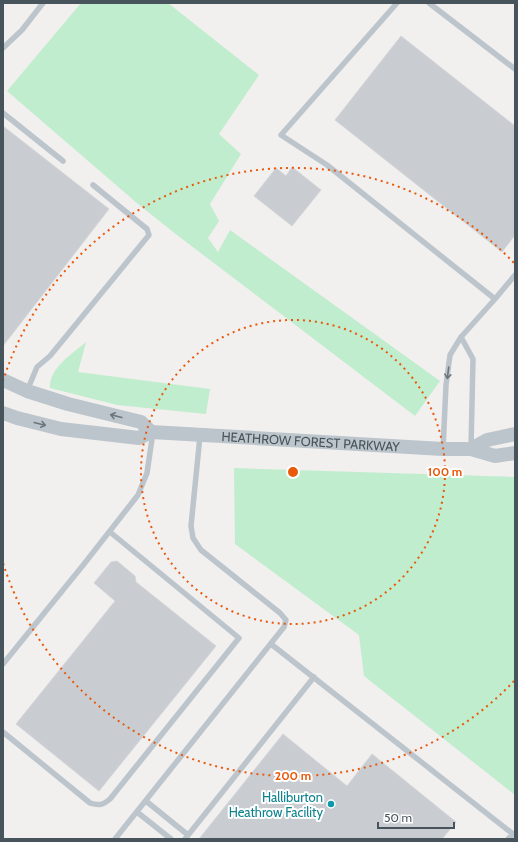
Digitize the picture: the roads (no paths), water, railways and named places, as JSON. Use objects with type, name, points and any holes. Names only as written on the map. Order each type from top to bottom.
[{"type":"street","points":[[3,380],[27,391],[68,404],[141,422],[152,432]]},
{"type":"street","name":"HEATHROW FOREST PARKWAY","points":[[3,413],[61,429],[139,438],[152,432],[443,449],[471,449],[494,456],[515,453]]},
{"type":"street","name":"HEATHROW FOREST PARKWAY","points":[[471,449],[487,440],[515,434]]},
{"type":"lane","points":[[3,48],[22,30],[43,3]]},
{"type":"lane","points":[[397,3],[281,135],[327,165],[495,299]]},
{"type":"lane","points":[[428,3],[515,69]]},
{"type":"lane","points":[[3,114],[63,161]]},
{"type":"lane","points":[[27,391],[37,367],[50,356],[148,235],[147,229],[93,185]]},
{"type":"lane","points":[[443,449],[446,385],[450,355],[461,337],[515,275]]},
{"type":"lane","points":[[461,337],[473,358],[471,449]]},
{"type":"lane","points":[[3,664],[110,532],[142,488],[149,465],[152,432]]},
{"type":"lane","points":[[115,839],[271,644],[284,627],[286,620],[280,613],[201,550],[193,538],[191,526],[200,434]]},
{"type":"lane","points":[[3,732],[90,803],[98,805],[104,804],[117,790],[239,638],[110,532]]},
{"type":"lane","points":[[271,644],[513,834],[508,839]]},
{"type":"lane","points":[[146,801],[187,837],[314,677]]},
{"type":"lane","points":[[137,812],[171,839]]},
{"type":"place","name":"Halliburton Heathrow Facility","points":[[331,804]]}]
